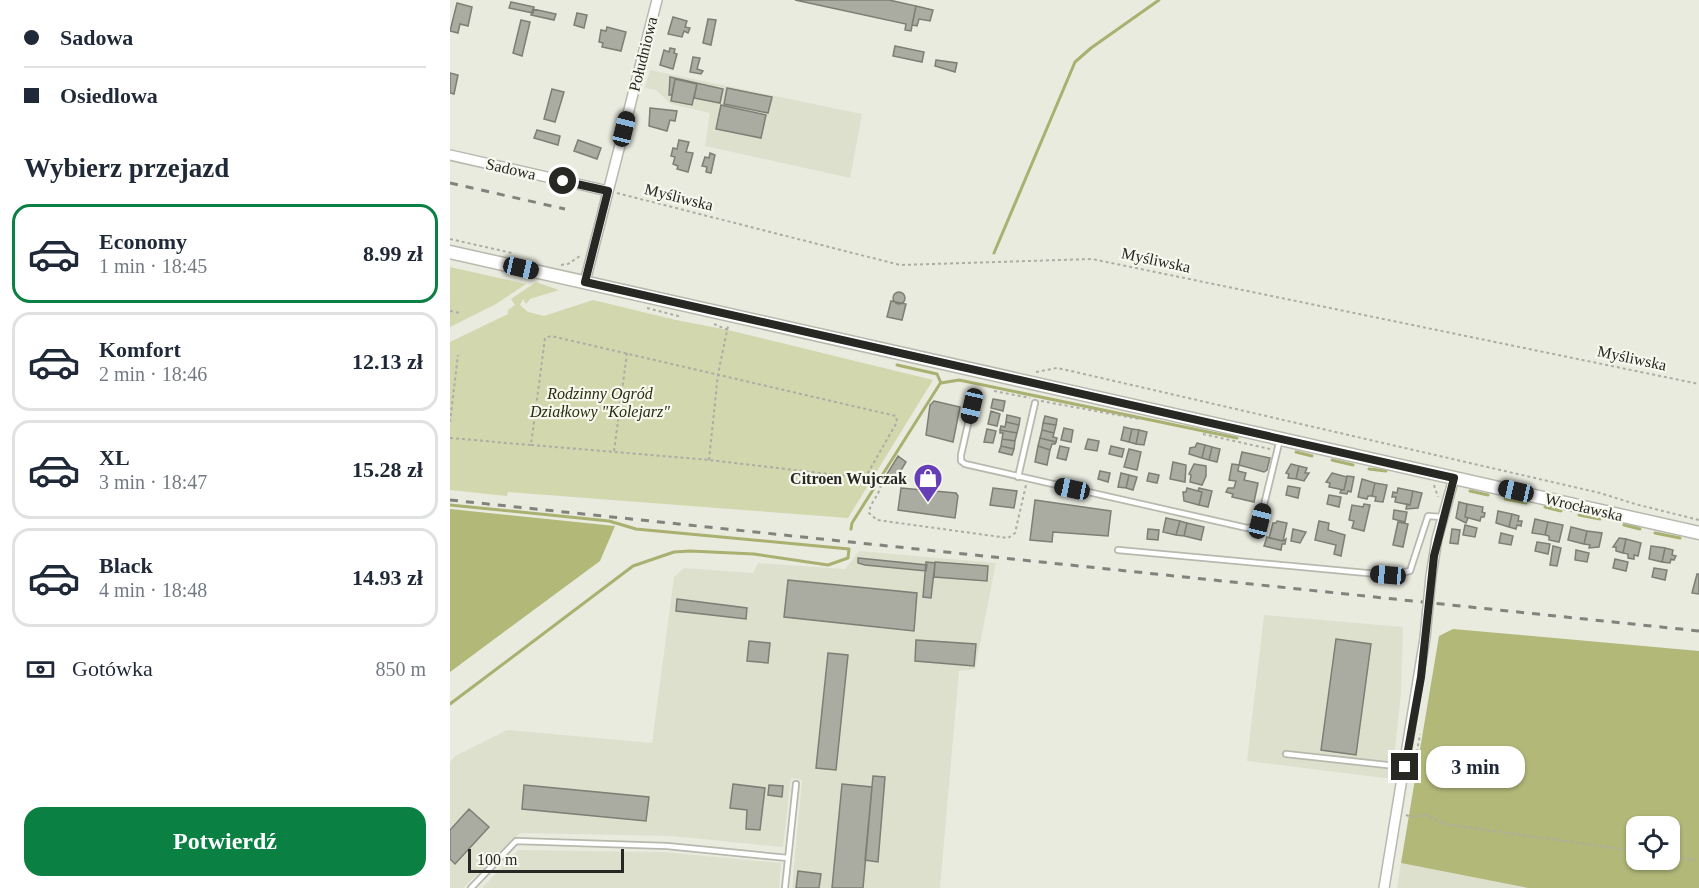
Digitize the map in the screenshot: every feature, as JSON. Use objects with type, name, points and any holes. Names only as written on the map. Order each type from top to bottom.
[{"type":"main road","name":"Wrocławska","points":[[450,252],[558,271],[607,287],[1279,445],[1454,478],[1699,532]]},
{"type":"street","name":"Południowa","points":[[586,279],[657,0]]},
{"type":"street","name":"Sadowa","points":[[450,155],[608,191]]},
{"type":"street","points":[[1384,888],[1425,638],[1438,517],[1454,478]]},
{"type":"lane","points":[[1018,477],[1035,403]]},
{"type":"lane","points":[[972,406],[961,460],[965,464],[1247,528],[1254,527],[1260,521],[1279,445]]},
{"type":"lane","points":[[1118,550],[1388,575],[1410,571],[1428,516],[1438,517]]},
{"type":"lane","points":[[1286,754],[1405,767]]},
{"type":"lane","points":[[785,888],[796,784]]},
{"type":"lane","points":[[471,888],[516,841],[668,846],[788,858]]},
{"type":"path","name":"Myśliwska","points":[[608,191],[900,265],[1092,259],[1699,384]]},
{"type":"path","points":[[450,239],[519,255]]},
{"type":"path","points":[[558,271],[580,256]]},
{"type":"path","points":[[450,311],[460,313]]},
{"type":"path","points":[[709,460],[718,374],[728,330]]},
{"type":"path","points":[[531,445],[544,338],[551,336],[896,416],[897,422],[865,478]]},
{"type":"path","points":[[614,452],[627,353]]},
{"type":"path","points":[[450,422],[458,355]]},
{"type":"path","points":[[1035,372],[1057,368],[1600,493],[1699,520]]},
{"type":"path","points":[[994,391],[1141,420]]},
{"type":"path","points":[[1193,432],[1279,445]]},
{"type":"path","points":[[450,438],[709,460],[872,479],[881,484],[881,490],[870,507],[869,513],[877,520],[1008,538],[1015,533],[1028,479]]},
{"type":"path","points":[[1424,483],[1435,486],[1438,496],[1438,517]]},
{"type":"path","points":[[1406,815],[1412,817],[1426,815],[1445,824],[1626,850]]},
{"type":"path","points":[[1680,858],[1699,861]]},
{"type":"shaded area","points":[[650,70],[862,114],[850,178],[705,146],[710,113],[671,104],[656,90],[645,88]]},
{"type":"shaded area","points":[[859,551],[996,563],[975,669],[959,671],[940,888],[792,888],[802,780],[791,778],[783,847],[671,836],[520,833],[463,888],[450,888],[450,762],[455,756],[507,730],[652,743],[674,577],[684,568],[753,573],[758,563],[845,569]]},
{"type":"shaded area","points":[[1264,615],[1403,627],[1401,693],[1392,779],[1247,761]]},
{"type":"shaded area","points":[[518,850],[664,852],[781,863],[779,888],[482,888]]},
{"type":"shaded area","points":[[1401,863],[1528,888],[1397,888]]},
{"type":"green space","points":[[450,267],[526,284],[496,304],[450,327]]},
{"type":"green space","name":"Rodzinny Ogród Działkowy \"Kolejarz\"","points":[[536,282],[559,290],[530,299],[526,304],[523,299],[520,305],[528,312],[544,316],[593,300],[933,380],[848,518],[508,492],[507,496],[450,490],[450,342],[508,314],[508,310],[515,305],[511,299]]},
{"type":"green space","points":[[450,509],[615,526],[600,561],[450,672]]},
{"type":"green space","points":[[1453,629],[1699,651],[1699,888],[1528,888],[1401,863],[1439,636]]},
{"type":"building","points":[[795,0],[889,0],[916,6],[911,31],[905,30],[906,24]]},
{"type":"building","points":[[511,2],[534,7],[533,13],[509,8]]},
{"type":"building","points":[[457,3],[472,7],[468,26],[460,24],[458,33],[450,31]]},
{"type":"building","points":[[916,6],[933,10],[930,21],[919,19],[917,26],[912,25]]},
{"type":"building","points":[[533,9],[556,14],[554,20],[531,15]]},
{"type":"building","points":[[577,13],[587,15],[584,28],[574,25]]},
{"type":"building","points":[[673,17],[687,21],[685,27],[690,28],[688,33],[684,31],[682,37],[668,34]]},
{"type":"building","points":[[708,19],[716,20],[711,45],[703,43]]},
{"type":"building","points":[[521,20],[530,22],[522,56],[513,53]]},
{"type":"building","points":[[607,27],[626,32],[621,51],[602,47],[603,43],[599,42],[601,30],[606,31]]},
{"type":"building","points":[[895,46],[924,52],[922,62],[893,56]]},
{"type":"building","points":[[670,48],[675,49],[674,53],[677,54],[673,69],[660,65],[664,50],[669,52]]},
{"type":"building","points":[[693,57],[700,58],[697,69],[703,71],[701,74],[690,72]]},
{"type":"building","points":[[936,60],[957,63],[955,72],[935,66]]},
{"type":"building","points":[[450,73],[458,75],[454,94],[450,93]]},
{"type":"building","points":[[670,77],[723,89],[720,103],[694,98],[697,84],[675,79],[672,95],[669,95]]},
{"type":"building","points":[[675,79],[697,84],[692,105],[671,101]]},
{"type":"building","points":[[727,88],[772,97],[768,113],[724,104]]},
{"type":"building","points":[[552,89],[564,92],[555,122],[544,119]]},
{"type":"building","points":[[721,105],[766,115],[761,138],[716,129]]},
{"type":"building","points":[[650,108],[677,111],[675,121],[670,120],[667,131],[649,126]]},
{"type":"building","points":[[537,130],[560,136],[558,145],[534,138]]},
{"type":"building","points":[[578,140],[601,148],[597,159],[574,151]]},
{"type":"building","points":[[679,140],[689,142],[686,152],[693,153],[688,172],[677,169],[678,166],[673,164],[675,157],[671,156],[673,148],[677,149]]},
{"type":"building","points":[[710,153],[715,155],[711,173],[706,172],[707,167],[702,166],[705,157],[709,158]]},
{"type":"building","points":[[901,292],[905,298],[901,304],[897,304],[893,296]]},
{"type":"building","points":[[891,301],[906,304],[902,320],[887,317]]},
{"type":"building","points":[[993,399],[1005,401],[1003,411],[991,408]]},
{"type":"building","points":[[934,401],[960,407],[953,442],[926,435],[930,405]]},
{"type":"building","points":[[991,411],[1000,414],[997,426],[988,424]]},
{"type":"building","points":[[1007,415],[1020,418],[1019,425],[1006,422]]},
{"type":"building","points":[[1045,416],[1057,419],[1056,425],[1043,423]]},
{"type":"building","points":[[1006,422],[1019,425],[1017,433],[1000,430],[1001,426],[1005,427]]},
{"type":"building","points":[[1043,423],[1056,425],[1054,433],[1042,430]]},
{"type":"building","points":[[1124,427],[1132,429],[1129,442],[1121,440]]},
{"type":"building","points":[[1064,428],[1073,430],[1071,442],[1061,440]]},
{"type":"building","points":[[987,429],[996,431],[993,443],[984,442]]},
{"type":"building","points":[[1132,429],[1139,430],[1136,444],[1129,442]]},
{"type":"building","points":[[1000,430],[1017,433],[1015,441],[1002,439],[1003,433],[1000,433]]},
{"type":"building","points":[[1042,430],[1054,433],[1053,437],[1057,438],[1056,442],[1040,438]]},
{"type":"building","points":[[1139,430],[1147,432],[1144,445],[1136,444]]},
{"type":"building","points":[[1040,438],[1056,442],[1052,444],[1050,450],[1038,446]]},
{"type":"building","points":[[1002,439],[1015,441],[1014,449],[1001,446]]},
{"type":"building","points":[[1088,439],[1099,441],[1097,451],[1085,449]]},
{"type":"building","points":[[1197,443],[1205,445],[1202,458],[1189,454],[1190,448],[1195,447]]},
{"type":"building","points":[[1205,445],[1212,447],[1209,460],[1202,458]]},
{"type":"building","points":[[1001,446],[1014,449],[1012,455],[999,452]]},
{"type":"building","points":[[1038,446],[1050,450],[1047,465],[1035,462]]},
{"type":"building","points":[[1060,446],[1069,448],[1066,460],[1057,458]]},
{"type":"building","points":[[1111,446],[1124,449],[1122,457],[1109,454]]},
{"type":"building","points":[[1212,447],[1220,449],[1217,462],[1209,460]]},
{"type":"building","points":[[1129,449],[1141,452],[1137,470],[1124,467]]},
{"type":"building","points":[[1242,452],[1270,458],[1267,470],[1264,472],[1239,465]]},
{"type":"building","points":[[898,456],[906,462],[897,477],[895,475],[893,478],[887,474]]},
{"type":"building","points":[[1173,462],[1186,465],[1185,482],[1170,479]]},
{"type":"building","points":[[1194,464],[1206,466],[1206,476],[1202,485],[1190,482],[1191,475],[1189,474]]},
{"type":"building","points":[[1232,464],[1239,465],[1238,471],[1246,473],[1244,480],[1258,483],[1254,502],[1232,497],[1233,494],[1226,492],[1228,488],[1234,488],[1236,481],[1229,480]]},
{"type":"building","points":[[1291,464],[1299,466],[1296,479],[1288,478],[1289,474],[1286,473]]},
{"type":"building","points":[[1299,466],[1307,468],[1305,473],[1309,473],[1304,481],[1296,479]]},
{"type":"building","points":[[1100,471],[1110,473],[1108,482],[1098,479]]},
{"type":"building","points":[[1121,473],[1129,475],[1126,488],[1118,487]]},
{"type":"building","points":[[1149,473],[1159,475],[1157,483],[1147,481]]},
{"type":"building","points":[[1332,473],[1347,477],[1344,490],[1329,487],[1330,483],[1326,482]]},
{"type":"building","points":[[1129,475],[1137,477],[1133,490],[1126,488]]},
{"type":"building","points":[[1347,476],[1354,477],[1351,492],[1340,493],[1344,490]]},
{"type":"building","points":[[1362,479],[1375,483],[1372,496],[1368,496],[1367,499],[1358,497]]},
{"type":"building","points":[[1375,483],[1387,485],[1383,502],[1375,501],[1376,497],[1372,496]]},
{"type":"building","points":[[1288,486],[1300,488],[1298,498],[1286,495]]},
{"type":"building","name":"Citroen Wujczak","points":[[901,488],[956,493],[958,496],[955,518],[898,510]]},
{"type":"building","points":[[993,488],[1017,491],[1014,508],[990,505]]},
{"type":"building","points":[[1187,488],[1202,492],[1199,505],[1184,501],[1183,492],[1186,492]]},
{"type":"building","points":[[1199,488],[1212,491],[1208,507],[1199,505],[1202,492],[1198,491]]},
{"type":"building","points":[[1398,488],[1413,491],[1410,505],[1395,502],[1396,497],[1392,497],[1393,492],[1397,493]]},
{"type":"building","points":[[1413,491],[1422,493],[1418,508],[1406,509],[1407,504],[1410,505]]},
{"type":"building","points":[[1329,495],[1341,497],[1339,507],[1327,504]]},
{"type":"building","points":[[1035,500],[1111,511],[1108,536],[1053,532],[1052,542],[1030,540]]},
{"type":"building","points":[[1459,502],[1467,504],[1466,523],[1456,518]]},
{"type":"building","points":[[1364,504],[1370,505],[1364,531],[1352,528],[1354,521],[1349,520],[1352,505],[1363,507]]},
{"type":"building","points":[[1467,504],[1483,507],[1482,512],[1485,513],[1480,521],[1465,517]]},
{"type":"building","points":[[1394,510],[1407,512],[1405,522],[1393,519]]},
{"type":"building","points":[[1498,511],[1512,514],[1509,527],[1496,523]]},
{"type":"building","points":[[1512,514],[1519,516],[1518,521],[1522,521],[1521,526],[1517,525],[1516,529],[1509,527]]},
{"type":"building","points":[[1166,518],[1180,521],[1176,535],[1163,532]]},
{"type":"building","points":[[1535,519],[1548,522],[1545,535],[1532,533]]},
{"type":"building","points":[[1180,521],[1187,523],[1184,536],[1176,535]]},
{"type":"building","points":[[1277,521],[1287,523],[1283,541],[1269,538],[1273,523]]},
{"type":"building","points":[[1319,521],[1329,523],[1328,530],[1345,535],[1341,556],[1334,554],[1336,545],[1315,540]]},
{"type":"building","points":[[1398,522],[1408,524],[1403,547],[1393,545]]},
{"type":"building","points":[[1548,522],[1563,525],[1559,542],[1549,540],[1549,536],[1545,535]]},
{"type":"building","points":[[1187,523],[1204,527],[1201,540],[1184,536]]},
{"type":"building","points":[[1465,525],[1477,528],[1475,537],[1463,535]]},
{"type":"building","points":[[1571,527],[1587,531],[1584,544],[1568,540]]},
{"type":"building","points":[[1148,529],[1159,530],[1158,540],[1147,539]]},
{"type":"building","points":[[1293,529],[1306,532],[1300,543],[1291,541]]},
{"type":"building","points":[[1452,529],[1460,530],[1458,544],[1450,543]]},
{"type":"building","points":[[1587,531],[1602,533],[1599,547],[1589,548],[1590,545],[1584,544]]},
{"type":"building","points":[[1501,533],[1513,536],[1511,545],[1499,543]]},
{"type":"building","points":[[1267,537],[1283,541],[1286,539],[1285,544],[1282,544],[1281,550],[1264,546]]},
{"type":"building","points":[[1619,538],[1626,539],[1623,553],[1616,551],[1616,547],[1613,547]]},
{"type":"building","points":[[1626,539],[1641,543],[1638,556],[1634,555],[1634,559],[1628,558],[1628,554],[1623,553]]},
{"type":"building","points":[[1537,542],[1550,544],[1548,554],[1535,551]]},
{"type":"building","points":[[1553,546],[1561,548],[1557,566],[1550,565]]},
{"type":"building","points":[[1651,546],[1665,548],[1662,562],[1649,559]]},
{"type":"building","points":[[1665,548],[1673,550],[1672,555],[1676,556],[1674,560],[1671,559],[1670,563],[1662,562]]},
{"type":"building","points":[[1576,550],[1589,553],[1587,562],[1575,560]]},
{"type":"building","points":[[858,558],[927,565],[926,571],[865,565],[858,563]]},
{"type":"building","points":[[1615,559],[1628,562],[1626,571],[1613,568]]},
{"type":"building","points":[[926,562],[935,563],[931,598],[923,597]]},
{"type":"building","points":[[935,562],[988,566],[987,581],[934,577]]},
{"type":"building","points":[[1654,568],[1667,570],[1665,580],[1652,577]]},
{"type":"building","points":[[1697,574],[1699,574],[1699,594],[1692,593]]},
{"type":"building","points":[[788,580],[917,593],[914,631],[784,617]]},
{"type":"building","points":[[677,599],[747,608],[746,619],[676,611]]},
{"type":"building","points":[[1336,639],[1371,644],[1356,755],[1321,750]]},
{"type":"building","points":[[916,640],[976,644],[974,666],[915,661]]},
{"type":"building","points":[[749,641],[770,643],[768,663],[747,661]]},
{"type":"building","points":[[828,653],[848,655],[836,770],[816,768]]},
{"type":"building","points":[[873,776],[885,777],[878,862],[865,860]]},
{"type":"building","points":[[733,784],[765,788],[760,830],[746,829],[747,810],[730,808]]},
{"type":"building","points":[[842,784],[872,787],[863,888],[832,888]]},
{"type":"building","points":[[524,785],[649,797],[646,821],[522,809]]},
{"type":"building","points":[[769,785],[783,786],[782,797],[768,795]]},
{"type":"building","points":[[469,809],[489,827],[455,864],[450,859],[450,830]]},
{"type":"building","points":[[798,871],[821,874],[819,888],[796,888]]},
{"type":"waterway","points":[[994,253],[1075,62],[1159,0]]},
{"type":"waterway","points":[[897,365],[937,374],[941,383],[959,380],[1237,438]]},
{"type":"waterway","points":[[881,477],[941,382]]},
{"type":"waterway","points":[[1296,452],[1312,456]]},
{"type":"waterway","points":[[1332,460],[1353,465]]},
{"type":"waterway","points":[[1369,469],[1386,471]]},
{"type":"waterway","points":[[851,529],[852,523],[876,485]]},
{"type":"waterway","points":[[1470,491],[1488,495]]},
{"type":"waterway","points":[[1505,499],[1526,503]]},
{"type":"waterway","points":[[450,505],[609,521],[636,529],[849,549],[848,558],[828,565],[754,554],[690,551],[674,552],[633,566],[450,704]]},
{"type":"waterway","points":[[1545,507],[1561,511]]},
{"type":"waterway","points":[[1579,515],[1600,519]]},
{"type":"waterway","points":[[1624,525],[1640,529]]},
{"type":"waterway","points":[[1655,533],[1680,538]]},
{"type":"railway","points":[[450,183],[565,209]]},
{"type":"railway","points":[[450,500],[1699,631]]},
{"type":"place","name":"Citroen Wujczak","points":[[928,504]]},
{"type":"route","points":[[563,181],[608,191],[585,282],[1454,478],[1434,556],[1421,677],[1405,767]]}]
